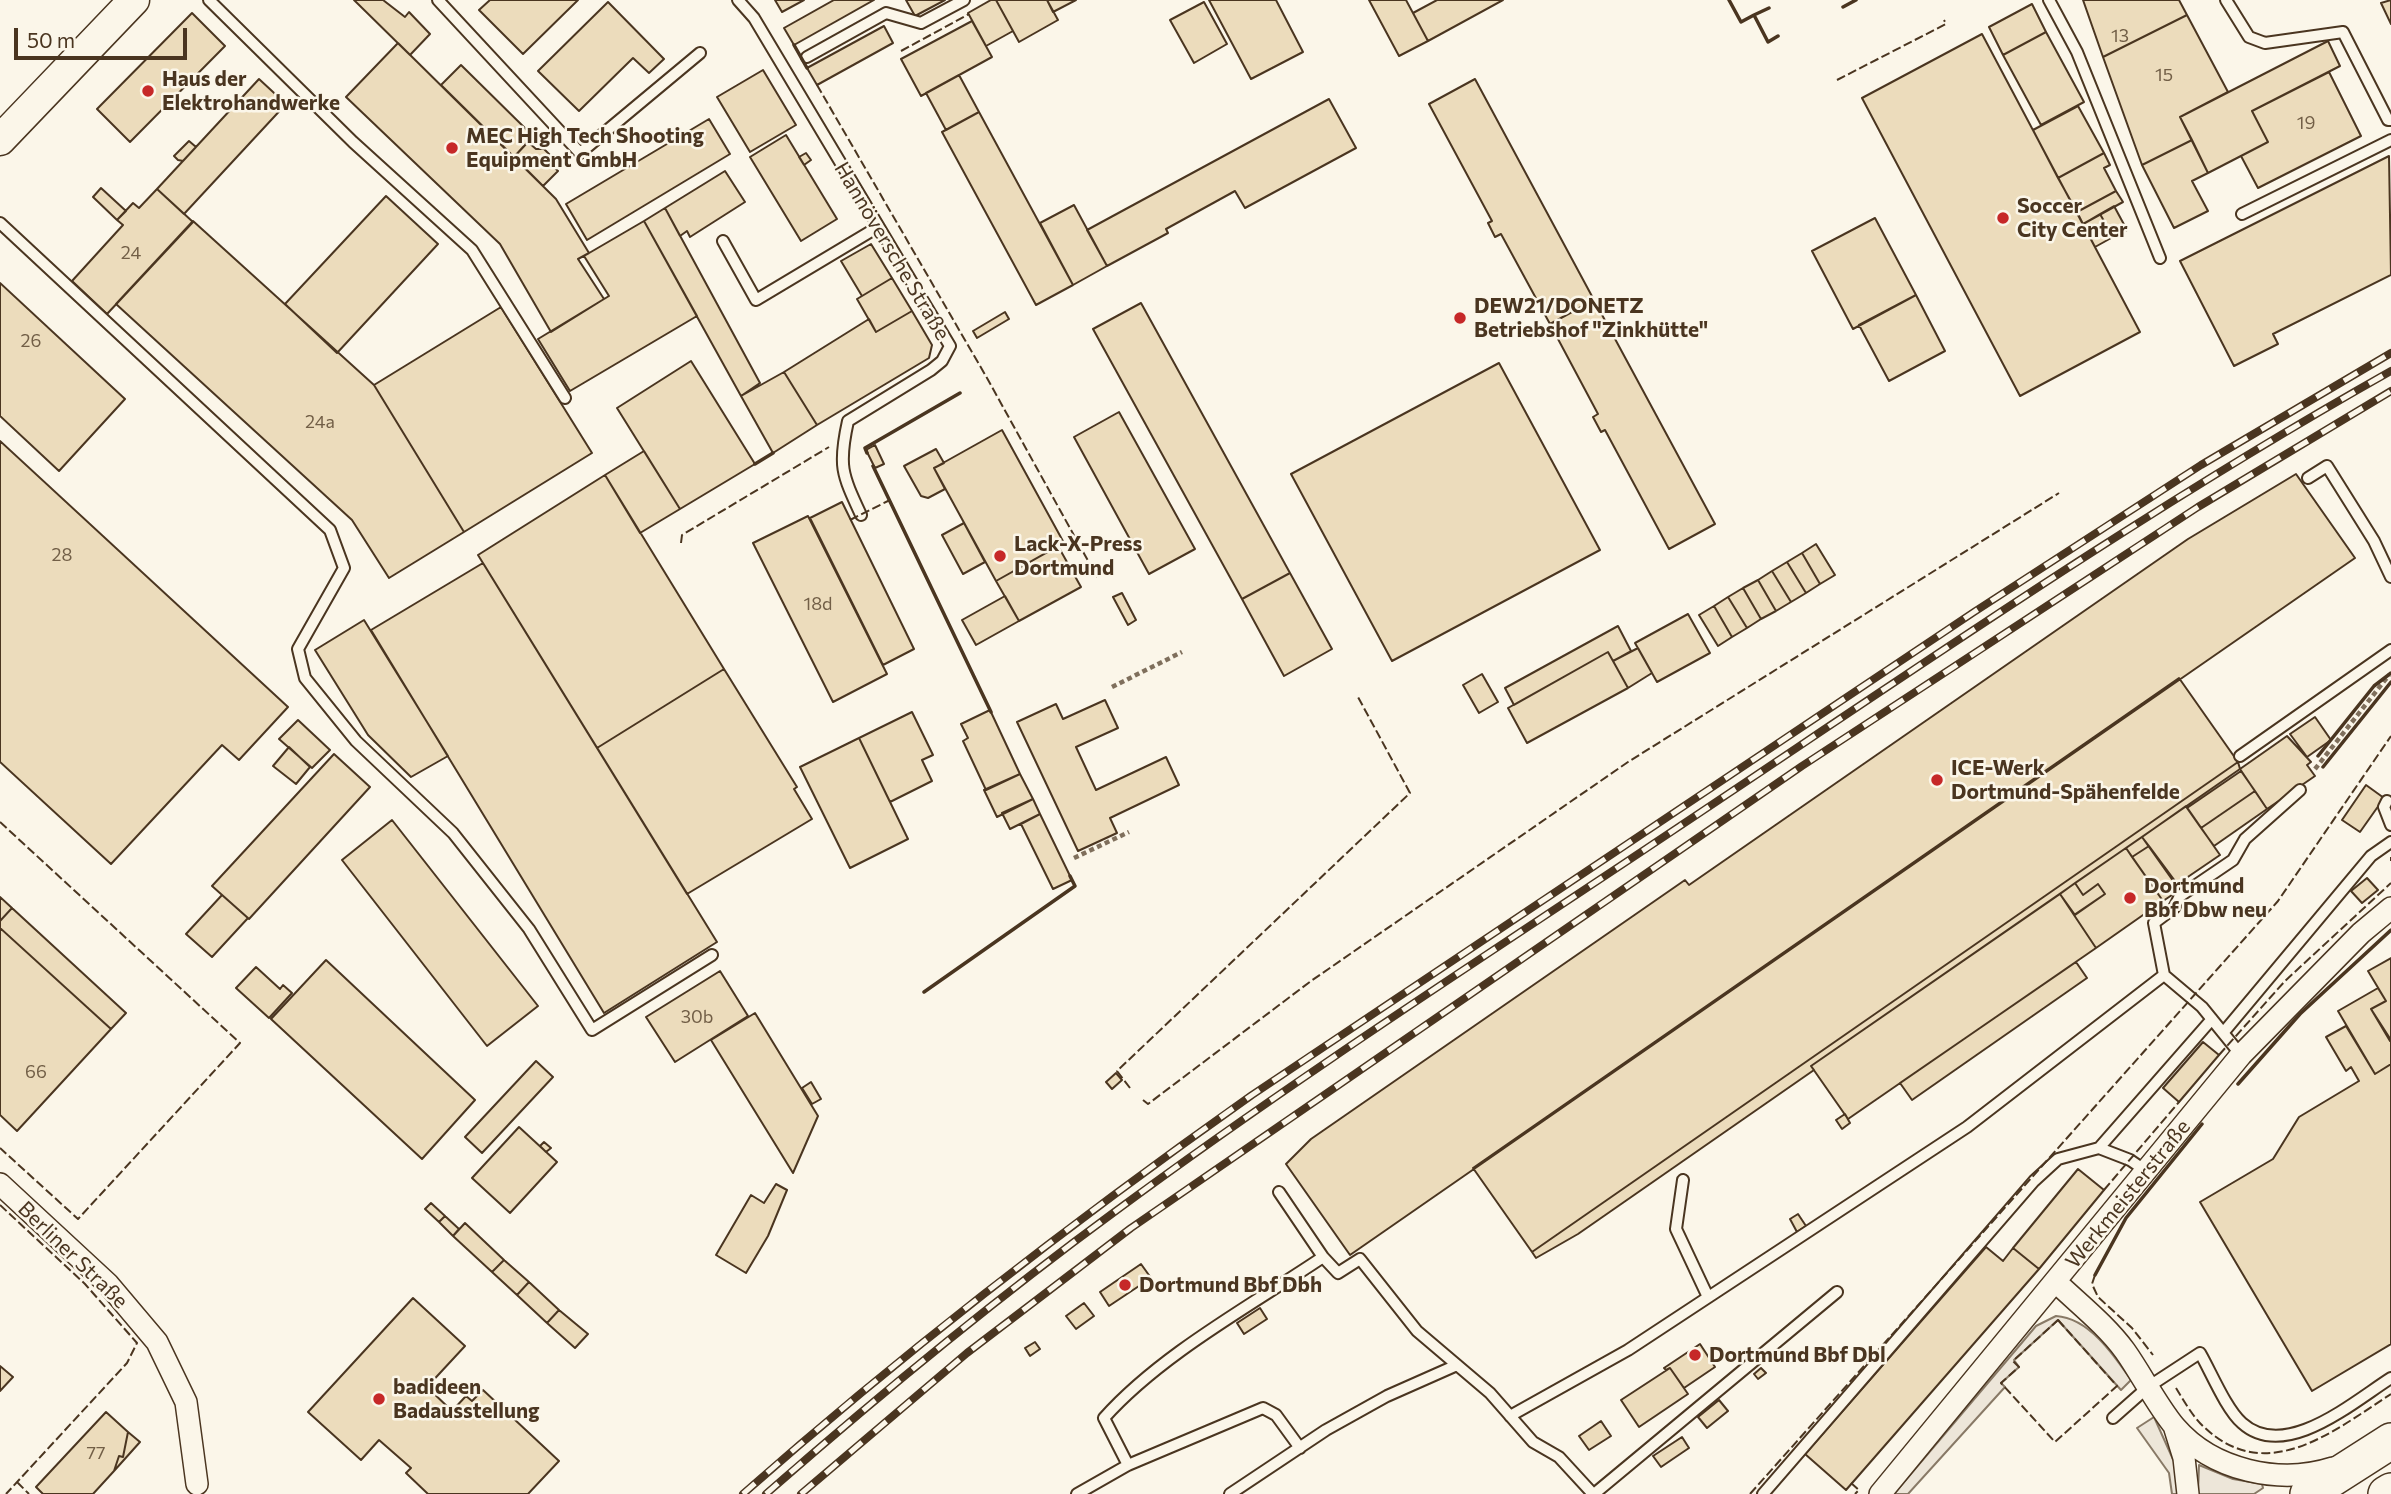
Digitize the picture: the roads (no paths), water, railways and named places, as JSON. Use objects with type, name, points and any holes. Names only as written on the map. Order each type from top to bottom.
[{"type":"highway","points":[[2308,1494],[2391,1441]]},
{"type":"highway","points":[[2386,1494],[2391,1491]]},
{"type":"main road","points":[[0,140],[134,0]]},
{"type":"street","name":"Werkmeisterstraße","points":[[1880,1494],[2241,1055],[2361,933],[2391,908]]},
{"type":"street","name":"Berliner Straße","points":[[0,1184],[108,1284],[157,1342],[186,1402],[197,1484]]},
{"type":"street","points":[[2056,1282],[2123,1348],[2175,1426],[2193,1444],[2213,1457],[2256,1473],[2278,1476],[2316,1474],[2359,1461]]},
{"type":"street","points":[[2175,1426],[2184,1458],[2188,1494]]},
{"type":"lane","points":[[209,0],[352,142],[472,250],[565,398]]},
{"type":"lane","points":[[438,0],[580,153],[700,53]]},
{"type":"lane","name":"Hannöversche Straße","points":[[738,0],[754,18],[950,346],[942,361],[931,370],[848,421],[840,457],[845,481],[861,515]]},
{"type":"lane","points":[[807,57],[886,13],[922,23],[964,0]]},
{"type":"lane","points":[[2049,0],[2077,52],[2160,258]]},
{"type":"lane","points":[[2226,0],[2249,37],[2265,43],[2343,32],[2388,120],[2391,120]]},
{"type":"lane","points":[[2242,214],[2391,140]]},
{"type":"lane","points":[[0,223],[330,530],[344,568],[298,649],[305,678],[356,741],[453,832],[529,929],[592,1030],[712,955]]},
{"type":"lane","points":[[723,241],[756,300],[878,227]]},
{"type":"lane","points":[[2308,478],[2327,466],[2374,541],[2391,577]]},
{"type":"lane","points":[[2240,756],[2391,650]]},
{"type":"lane","points":[[2241,1055],[2211,1018],[2164,975],[2154,923],[2174,908],[2180,896],[2233,860],[2245,839],[2300,790]]},
{"type":"lane","points":[[2387,801],[2384,807],[2391,825]]},
{"type":"lane","points":[[2223,1033],[2371,856],[2391,842]]},
{"type":"lane","points":[[1510,1416],[1628,1350],[1967,1127],[2164,975]]},
{"type":"lane","points":[[1763,1494],[2034,1181],[2058,1160],[2099,1148],[2211,1018]]},
{"type":"lane","points":[[2099,1148],[2130,1160],[2146,1171]]},
{"type":"lane","points":[[1683,1180],[1676,1229],[1708,1297]]},
{"type":"lane","points":[[1279,1192],[1323,1257],[1338,1273],[1360,1259],[1417,1331],[1490,1393],[1533,1443],[1559,1457],[1594,1494],[1837,1292]]},
{"type":"lane","points":[[1128,1465],[1104,1418],[1117,1402],[1154,1370],[1323,1257]]},
{"type":"lane","points":[[2113,1418],[2148,1387],[2200,1353],[2240,1422],[2271,1437],[2304,1432],[2391,1378]]},
{"type":"lane","points":[[1230,1494],[1387,1396],[1457,1365]]},
{"type":"lane","points":[[1077,1494],[1128,1465],[1262,1408],[1276,1415],[1300,1448]]},
{"type":"railway","points":[[743,1494],[866,1389],[992,1288],[1252,1095],[1974,612],[2201,465],[2391,353]]},
{"type":"railway","points":[[766,1494],[893,1385],[1024,1280],[1252,1113],[2120,534],[2209,478],[2391,371]]},
{"type":"railway","points":[[801,1494],[967,1353],[1131,1228],[1802,766],[2198,507],[2391,391]]},
{"type":"place","name":"Haus der Elektrohandwerke","points":[[148,91]]},
{"type":"place","name":"MEC High Tech Shooting Equipment GmbH","points":[[452,148]]},
{"type":"place","name":"Soccer City Center","points":[[2003,218]]},
{"type":"place","name":"DEW21/DONETZ Betriebshof \"Zinkhütte\"","points":[[1460,318]]},
{"type":"place","name":"Lack-X-Press Dortmund","points":[[1000,556]]},
{"type":"place","name":"ICE-Werk Dortmund-Spähenfelde","points":[[1937,780]]},
{"type":"place","name":"Dortmund Bbf Dbw neu","points":[[2130,898]]},
{"type":"place","name":"Dortmund Bbf Dbh","points":[[1125,1285]]},
{"type":"place","name":"Dortmund Bbf Dbl","points":[[1695,1355]]},
{"type":"place","name":"badideen Badausstellung","points":[[379,1399]]}]
